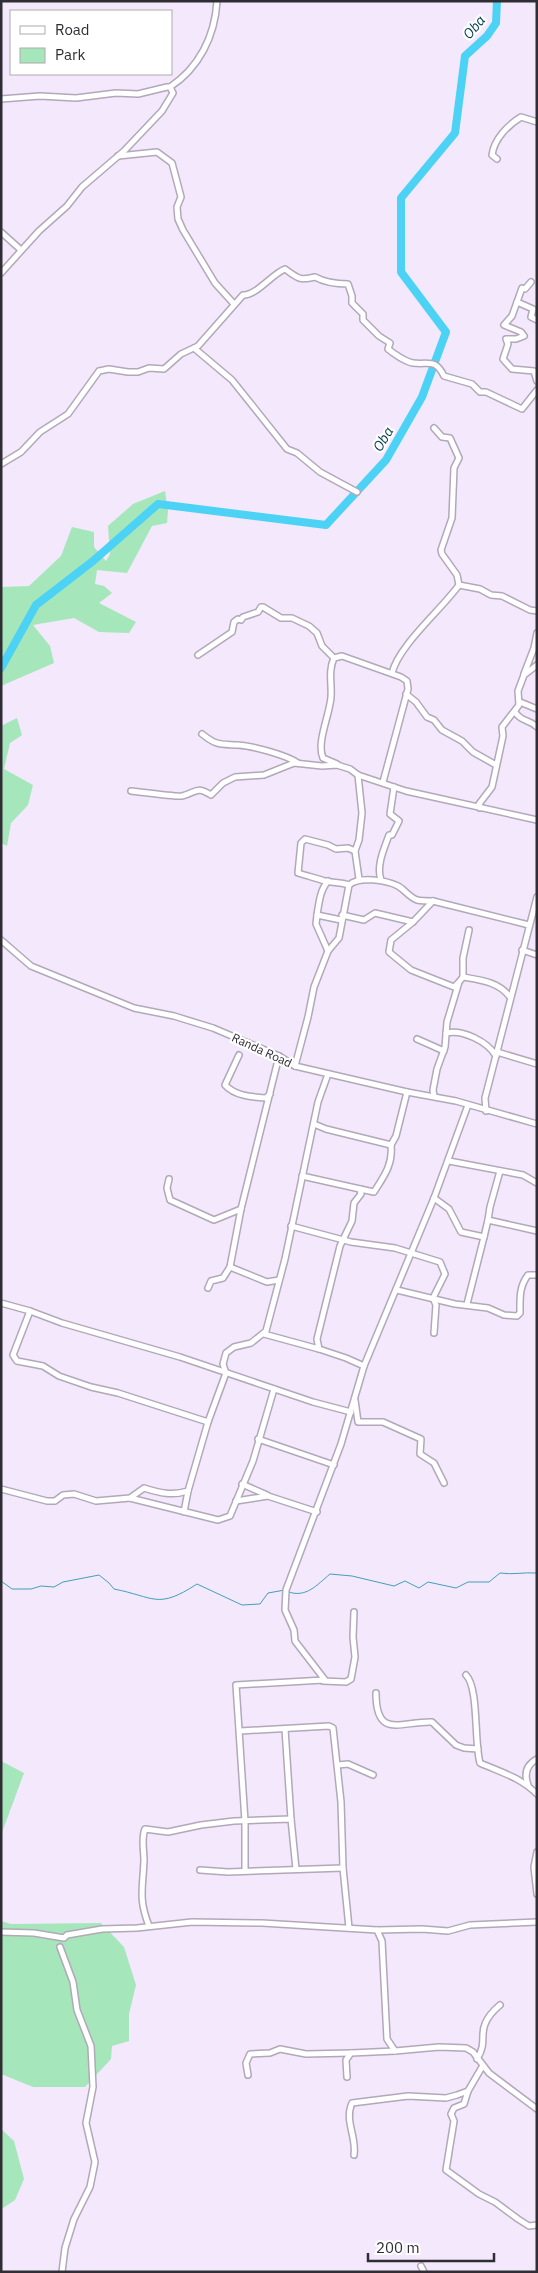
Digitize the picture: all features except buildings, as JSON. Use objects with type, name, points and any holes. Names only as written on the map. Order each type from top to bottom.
[{"type":"street","points":[[1,99],[40,96],[76,98],[116,93],[138,94],[170,87],[191,70],[206,48],[216,14],[217,1]]},
{"type":"street","points":[[1,273],[21,250],[67,206],[82,187],[117,156],[162,110],[173,93],[170,87]]},
{"type":"street","points":[[497,159],[492,154],[493,147],[507,127],[521,117],[537,122]]},
{"type":"street","points":[[117,156],[157,152],[172,164],[180,197],[177,207],[178,219],[215,283],[234,304]]},
{"type":"street","points":[[1,232],[21,250]]},
{"type":"street","points":[[1,464],[21,452],[40,432],[68,414],[99,371],[109,369],[138,372],[149,368],[164,369],[180,354],[198,346],[243,294],[253,293],[277,272],[285,269],[298,278],[305,280],[315,277],[322,281],[339,285],[348,284],[352,302],[363,314],[363,320],[379,336],[390,343],[388,349],[394,354],[414,363],[431,362],[442,370],[444,376],[472,384],[480,392],[486,392],[522,409],[535,398],[537,390]]},
{"type":"street","points":[[531,282],[526,288],[522,288],[512,316],[504,325],[521,332],[524,336],[516,339],[506,339],[508,344],[503,359],[512,369],[534,371],[537,381]]},
{"type":"street","points":[[517,302],[533,309],[531,316],[537,320]]},
{"type":"street","points":[[194,348],[232,380],[287,449],[297,454],[320,472],[357,492]]},
{"type":"street","points":[[434,428],[442,437],[450,438],[459,458],[454,468],[452,518],[441,550],[457,575],[459,585]]},
{"type":"street","points":[[459,585],[480,589],[537,611]]},
{"type":"street","points":[[392,673],[394,663],[413,638],[459,585]]},
{"type":"street","points":[[198,655],[232,632],[234,622],[258,612],[263,606],[281,618],[292,618],[309,626],[317,632],[322,646],[334,658]]},
{"type":"street","points":[[480,808],[480,804],[492,787],[503,736],[501,730],[520,702],[518,691],[535,649],[537,632]]},
{"type":"street","points":[[383,782],[406,694],[406,681],[392,673],[342,656],[334,658],[331,664],[331,701],[320,748],[323,758],[350,769],[358,775],[394,787],[536,820],[537,813]]},
{"type":"street","points":[[524,675],[537,665]]},
{"type":"street","points":[[406,694],[442,730],[462,740],[473,752],[496,765]]},
{"type":"street","points":[[520,702],[537,709]]},
{"type":"street","points":[[514,712],[521,720],[534,724],[537,727]]},
{"type":"street","points":[[202,734],[212,742],[223,746],[247,747],[299,763],[322,766],[337,764]]},
{"type":"street","points":[[131,791],[180,797],[195,790],[204,790],[211,795],[229,779],[264,775],[299,763]]},
{"type":"street","points":[[358,775],[362,813],[359,840],[355,850],[359,879]]},
{"type":"street","points":[[381,880],[378,869],[389,835],[392,835],[399,821],[390,814],[394,787]]},
{"type":"street","points":[[355,850],[336,849],[328,844],[305,839],[301,843],[298,873],[349,884],[359,879],[381,880],[400,887],[406,894],[418,900],[433,901],[529,925]]},
{"type":"street","points":[[328,881],[320,898],[316,924],[328,951]]},
{"type":"street","points":[[295,1066],[314,987],[328,951],[339,938],[349,884]]},
{"type":"street","points":[[486,1111],[485,1098],[537,897]]},
{"type":"street","points":[[433,901],[413,922],[391,940],[389,952],[411,970],[454,987],[461,980]]},
{"type":"street","points":[[317,915],[364,920],[374,913],[413,922]]},
{"type":"street","points":[[434,1096],[433,1090],[437,1068],[444,1052],[447,1022],[461,980],[463,958],[469,930]]},
{"type":"street","name":"Randa Road","points":[[1,940],[31,966],[134,1008],[174,1016],[213,1028],[278,1056],[295,1066],[407,1092],[434,1096],[537,1124]]},
{"type":"street","points":[[522,950],[537,955]]},
{"type":"street","points":[[461,980],[498,985],[504,988],[510,997]]},
{"type":"street","points":[[446,1033],[455,1032],[485,1043],[496,1054],[537,1064]]},
{"type":"street","points":[[417,1038],[444,1052]]},
{"type":"street","points":[[239,1055],[225,1085],[230,1090],[248,1097],[266,1098],[270,1094]]},
{"type":"street","points":[[208,1288],[211,1281],[223,1278],[230,1267],[241,1209],[278,1056]]},
{"type":"street","points":[[184,1512],[188,1491],[208,1422],[226,1373],[224,1364],[226,1353],[230,1349],[251,1343],[264,1334],[268,1327],[318,1102],[328,1074]]},
{"type":"street","points":[[302,1176],[374,1192],[390,1164],[392,1157],[391,1145],[396,1136],[407,1092]]},
{"type":"street","points":[[354,1612],[352,1637],[356,1657],[353,1676],[349,1682],[322,1681],[325,1680],[295,1641],[294,1630],[284,1603],[286,1590],[334,1465],[364,1366],[412,1254],[449,1160],[468,1105]]},
{"type":"street","points":[[314,1124],[326,1129],[391,1145]]},
{"type":"street","points":[[449,1160],[523,1175],[537,1183]]},
{"type":"street","points":[[467,1304],[500,1171]]},
{"type":"street","points":[[169,1178],[167,1188],[170,1200],[201,1212],[210,1219],[218,1219],[241,1209]]},
{"type":"street","points":[[319,1349],[317,1339],[343,1240],[352,1220],[354,1203],[361,1194],[360,1189]]},
{"type":"street","points":[[434,1198],[449,1209],[460,1232],[484,1237]]},
{"type":"street","points":[[488,1220],[537,1230]]},
{"type":"street","points":[[291,1226],[343,1240],[395,1248],[440,1262],[445,1274],[433,1298],[436,1305],[434,1333]]},
{"type":"street","points":[[230,1267],[267,1282],[279,1280]]},
{"type":"street","points":[[397,1290],[455,1304],[488,1308],[504,1316],[517,1316],[520,1313],[522,1282],[528,1275],[537,1275]]},
{"type":"street","points":[[1,1302],[62,1323],[351,1412]]},
{"type":"street","points":[[30,1311],[13,1355],[17,1361],[43,1366],[59,1376],[91,1387],[118,1393],[208,1422]]},
{"type":"street","points":[[264,1334],[319,1349],[364,1366]]},
{"type":"street","points":[[1,1489],[47,1501],[55,1501],[63,1495],[74,1494],[96,1501],[130,1498],[218,1520],[225,1519],[232,1513],[242,1484],[253,1461],[274,1389]]},
{"type":"street","points":[[355,1399],[358,1422],[383,1422],[421,1439],[420,1454],[434,1463],[444,1483]]},
{"type":"street","points":[[258,1439],[334,1465]]},
{"type":"street","points":[[242,1484],[268,1496],[317,1512]]},
{"type":"street","points":[[130,1498],[144,1488],[169,1495],[188,1491]]},
{"type":"street","points":[[236,1501],[268,1496]]},
{"type":"street","points":[[466,1675],[474,1686],[480,1762],[501,1770],[528,1785],[537,1794]]},
{"type":"street","points":[[245,1871],[245,1820],[236,1685],[325,1680]]},
{"type":"street","points":[[376,1693],[376,1707],[379,1715],[387,1724],[398,1726],[432,1722],[456,1745],[464,1748],[478,1749]]},
{"type":"street","points":[[240,1731],[329,1726],[333,1728],[338,1765],[349,1928]]},
{"type":"street","points":[[285,1729],[296,1869]]},
{"type":"street","points":[[528,1785],[526,1771],[530,1763],[537,1759]]},
{"type":"street","points":[[338,1765],[348,1764],[373,1775]]},
{"type":"street","points":[[149,1926],[142,1909],[140,1891],[144,1862],[143,1835],[145,1829],[168,1832],[201,1824],[245,1820],[291,1819]]},
{"type":"street","points":[[537,1852],[534,1867],[537,1894]]},
{"type":"street","points":[[200,1870],[245,1871],[344,1868]]},
{"type":"street","points":[[1,1932],[34,1933],[64,1938],[67,1935],[97,1929],[201,1922],[377,1930],[422,1929],[448,1931],[470,1925],[537,1922]]},
{"type":"street","points":[[377,1930],[382,1941],[388,2039],[395,2051]]},
{"type":"street","points":[[60,1947],[73,1982],[77,2010],[91,2046],[94,2087],[86,2123],[95,2162],[90,2187],[74,2219],[65,2248],[62,2272]]},
{"type":"street","points":[[477,2059],[485,2039],[484,2024],[492,2012],[500,2005]]},
{"type":"street","points":[[248,2075],[246,2063],[250,2054],[270,2053],[280,2049],[306,2054],[395,2051],[440,2047],[466,2048],[474,2052],[482,2066],[499,2082],[537,2109]]},
{"type":"street","points":[[347,2077],[346,2060],[351,2053]]},
{"type":"street","points":[[482,2066],[468,2091],[464,2104],[454,2108],[451,2114],[454,2121],[446,2170],[529,2226],[537,2225]]},
{"type":"street","points":[[354,2155],[354,2143],[349,2120],[349,2110],[352,2103],[408,2096],[446,2098],[468,2091]]},
{"type":"green space","points":[[165,491],[168,511],[167,523],[152,526],[127,573],[97,570],[95,584],[104,586],[112,593],[99,603],[136,622],[129,633],[99,632],[74,618],[33,625],[50,646],[54,663],[1,686],[1,587],[29,586],[61,556],[72,527],[94,532],[94,547],[106,561],[110,554],[108,526],[133,504]]},
{"type":"green space","points":[[17,718],[22,735],[10,743],[4,769],[33,785],[28,805],[11,823],[7,846],[1,843],[1,726]]},
{"type":"green space","points":[[1,1761],[24,1773],[1,1835]]},
{"type":"green space","points":[[1,1921],[11,1924],[101,1923],[124,1947],[136,1985],[129,2014],[129,2041],[112,2046],[111,2059],[85,2087],[33,2087],[1,2074]]},
{"type":"green space","points":[[1,2129],[14,2141],[24,2179],[15,2200],[3,2208],[1,2207]]},
{"type":"waterway","name":"Oba","points":[[1,668],[36,605],[93,561],[158,504],[326,525],[386,460],[422,397],[446,332],[401,272],[401,198],[455,133],[465,56],[487,36],[496,23],[497,1]]},
{"type":"waterway","points":[[289,1592],[306,1592],[330,1574],[352,1576],[394,1586],[405,1581],[419,1588],[428,1582],[456,1588],[468,1582],[489,1582],[500,1573],[537,1573]]},
{"type":"waterway","points":[[1,1581],[12,1589],[31,1589],[41,1586],[54,1587],[63,1582],[99,1575],[114,1589],[156,1599],[173,1597],[197,1584],[242,1605],[260,1604],[268,1593],[285,1590]]}]
